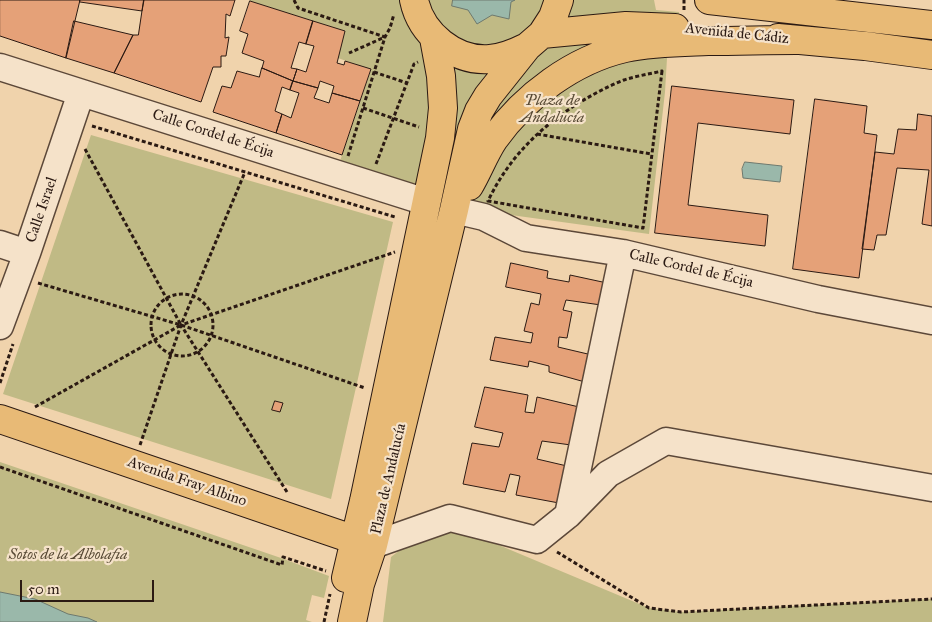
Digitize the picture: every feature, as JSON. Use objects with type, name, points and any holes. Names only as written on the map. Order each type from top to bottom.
[{"type":"main road","name":"Plaza de Andalucía","points":[[363,543],[454,210],[472,129],[479,111],[488,96],[553,17],[559,0]]},
{"type":"main road","name":"Avenida de Cádiz","points":[[709,0],[932,25]]},
{"type":"main road","name":"Plaza de Andalucía","points":[[363,543],[364,501],[426,202],[443,108],[441,76],[436,46],[424,25],[406,3]]},
{"type":"main road","name":"Avenida de Cádiz","points":[[535,40],[626,26],[646,26],[865,46],[932,55]]},
{"type":"main road","name":"Plaza de Andalucía","points":[[436,46],[469,57],[489,59],[507,56],[535,40]]},
{"type":"main road","points":[[454,210],[494,139],[512,117],[540,91],[577,66],[601,55],[625,48],[655,43],[796,40]]},
{"type":"main road","name":"Avenida Fray Albino","points":[[0,419],[363,543]]},
{"type":"main road","points":[[336,622],[342,581],[363,543]]},
{"type":"main road","points":[[342,581],[352,622]]},
{"type":"street","name":"Calle Cordel de Écija","points":[[0,67],[426,202]]},
{"type":"street","name":"Calle Israel","points":[[8,332],[27,253],[81,93]]},
{"type":"street","name":"Calle Cordel de Écija","points":[[454,210],[484,217],[526,238],[623,253],[818,299],[932,320]]},
{"type":"street","points":[[0,244],[27,253]]},
{"type":"street","points":[[568,515],[623,253]]},
{"type":"street","points":[[363,543],[450,518],[537,540],[568,515],[608,474],[666,441],[932,488]]},
{"type":"path","points":[[294,0],[298,8],[386,37]]},
{"type":"path","points":[[357,160],[347,157],[386,37],[406,3]]},
{"type":"path","points":[[349,53],[386,37]]},
{"type":"path","points":[[383,167],[376,165],[414,64],[436,46]]},
{"type":"path","points":[[662,71],[652,154],[643,228],[488,201],[513,160],[536,134],[564,112],[595,93],[624,80],[662,71]]},
{"type":"path","points":[[374,72],[406,83]]},
{"type":"path","points":[[363,108],[440,132]]},
{"type":"path","points":[[87,125],[400,218]]},
{"type":"path","points":[[536,134],[652,154]]},
{"type":"path","points":[[82,141],[181,325],[292,500]]},
{"type":"path","points":[[139,448],[181,325],[245,172]]},
{"type":"path","points":[[30,410],[181,325],[396,252],[393,261]]},
{"type":"path","points":[[34,282],[181,325],[366,388],[364,397]]},
{"type":"path","points":[[187,293],[194,296],[205,302],[212,315],[214,321],[213,332],[209,341],[198,352],[183,356],[171,354],[164,350],[155,340],[151,323],[153,313],[166,298],[176,294],[187,293]]},
{"type":"path","points":[[0,383],[8,332]]},
{"type":"path","points":[[0,467],[282,565],[284,557],[342,581],[324,622]]},
{"type":"path","points":[[537,540],[649,608],[681,612],[932,599]]},
{"type":"green space","name":"Plaza de Andalucía","points":[[250,0],[654,0],[656,10],[679,12],[679,16],[662,37],[667,58],[665,92],[649,234],[489,212],[337,170],[371,70],[338,58],[345,31]]},
{"type":"green space","points":[[91,135],[393,222],[331,499],[3,394]]},
{"type":"green space","name":"Sotos de la Albolafia","points":[[0,462],[329,576],[324,598],[312,595],[306,620],[312,622],[0,622]]},
{"type":"green space","points":[[439,520],[649,608],[681,612],[932,599],[932,622],[383,622],[391,557]]},
{"type":"shaded area","points":[[453,0],[515,0],[511,2],[509,19],[492,15],[477,24],[468,10],[452,6]]},
{"type":"shaded area","points":[[745,162],[782,166],[780,182],[743,178],[742,169]]},
{"type":"shaded area","points":[[0,592],[35,599],[68,614],[97,622],[0,622]]},
{"type":"building","points":[[0,0],[80,0],[66,58],[0,36]]},
{"type":"building","points":[[80,0],[144,0],[142,11],[80,2]]},
{"type":"building","points":[[144,0],[235,0],[230,16],[226,14],[225,38],[229,37],[226,56],[221,56],[221,67],[213,67],[201,102],[114,73],[133,35],[138,35]]},
{"type":"building","points":[[250,1],[313,21],[306,44],[299,42],[291,68],[297,69],[293,81],[262,68],[264,61],[242,53],[248,34],[240,31]]},
{"type":"building","points":[[74,21],[133,35],[114,73],[66,58]]},
{"type":"building","points":[[313,21],[345,31],[337,63],[344,65],[345,61],[371,69],[360,101],[332,93],[334,86],[320,81],[318,88],[293,81],[297,69],[306,72],[314,46],[306,44]]},
{"type":"building","points":[[262,68],[293,81],[290,90],[282,87],[275,111],[282,114],[276,133],[213,112],[222,86],[231,88],[237,71],[259,77]]},
{"type":"building","points":[[293,81],[318,88],[314,98],[329,103],[332,93],[360,101],[342,155],[276,133],[282,114],[291,118],[299,93],[290,90]]},
{"type":"building","points":[[672,86],[794,100],[790,134],[698,123],[688,205],[768,215],[765,246],[655,233]]},
{"type":"building","points":[[815,99],[867,106],[864,133],[877,135],[859,278],[793,269]]},
{"type":"building","points":[[918,114],[932,116],[932,226],[922,224],[929,170],[897,168],[886,235],[877,235],[874,250],[862,249],[875,152],[894,154],[898,129],[916,130]]},
{"type":"building","points":[[511,263],[548,271],[547,278],[569,282],[570,275],[607,283],[601,305],[566,300],[563,310],[572,312],[567,338],[559,337],[558,347],[592,355],[585,382],[549,372],[549,366],[529,361],[528,367],[490,360],[495,337],[531,343],[533,333],[524,331],[531,303],[539,305],[541,294],[506,287]]},
{"type":"building","points":[[485,387],[528,395],[525,412],[534,413],[537,397],[579,407],[571,445],[542,441],[537,459],[567,466],[559,503],[516,495],[520,476],[510,474],[505,492],[463,484],[472,443],[499,447],[503,433],[475,427]]},
{"type":"building","points":[[275,401],[283,403],[280,412],[272,410]]}]
